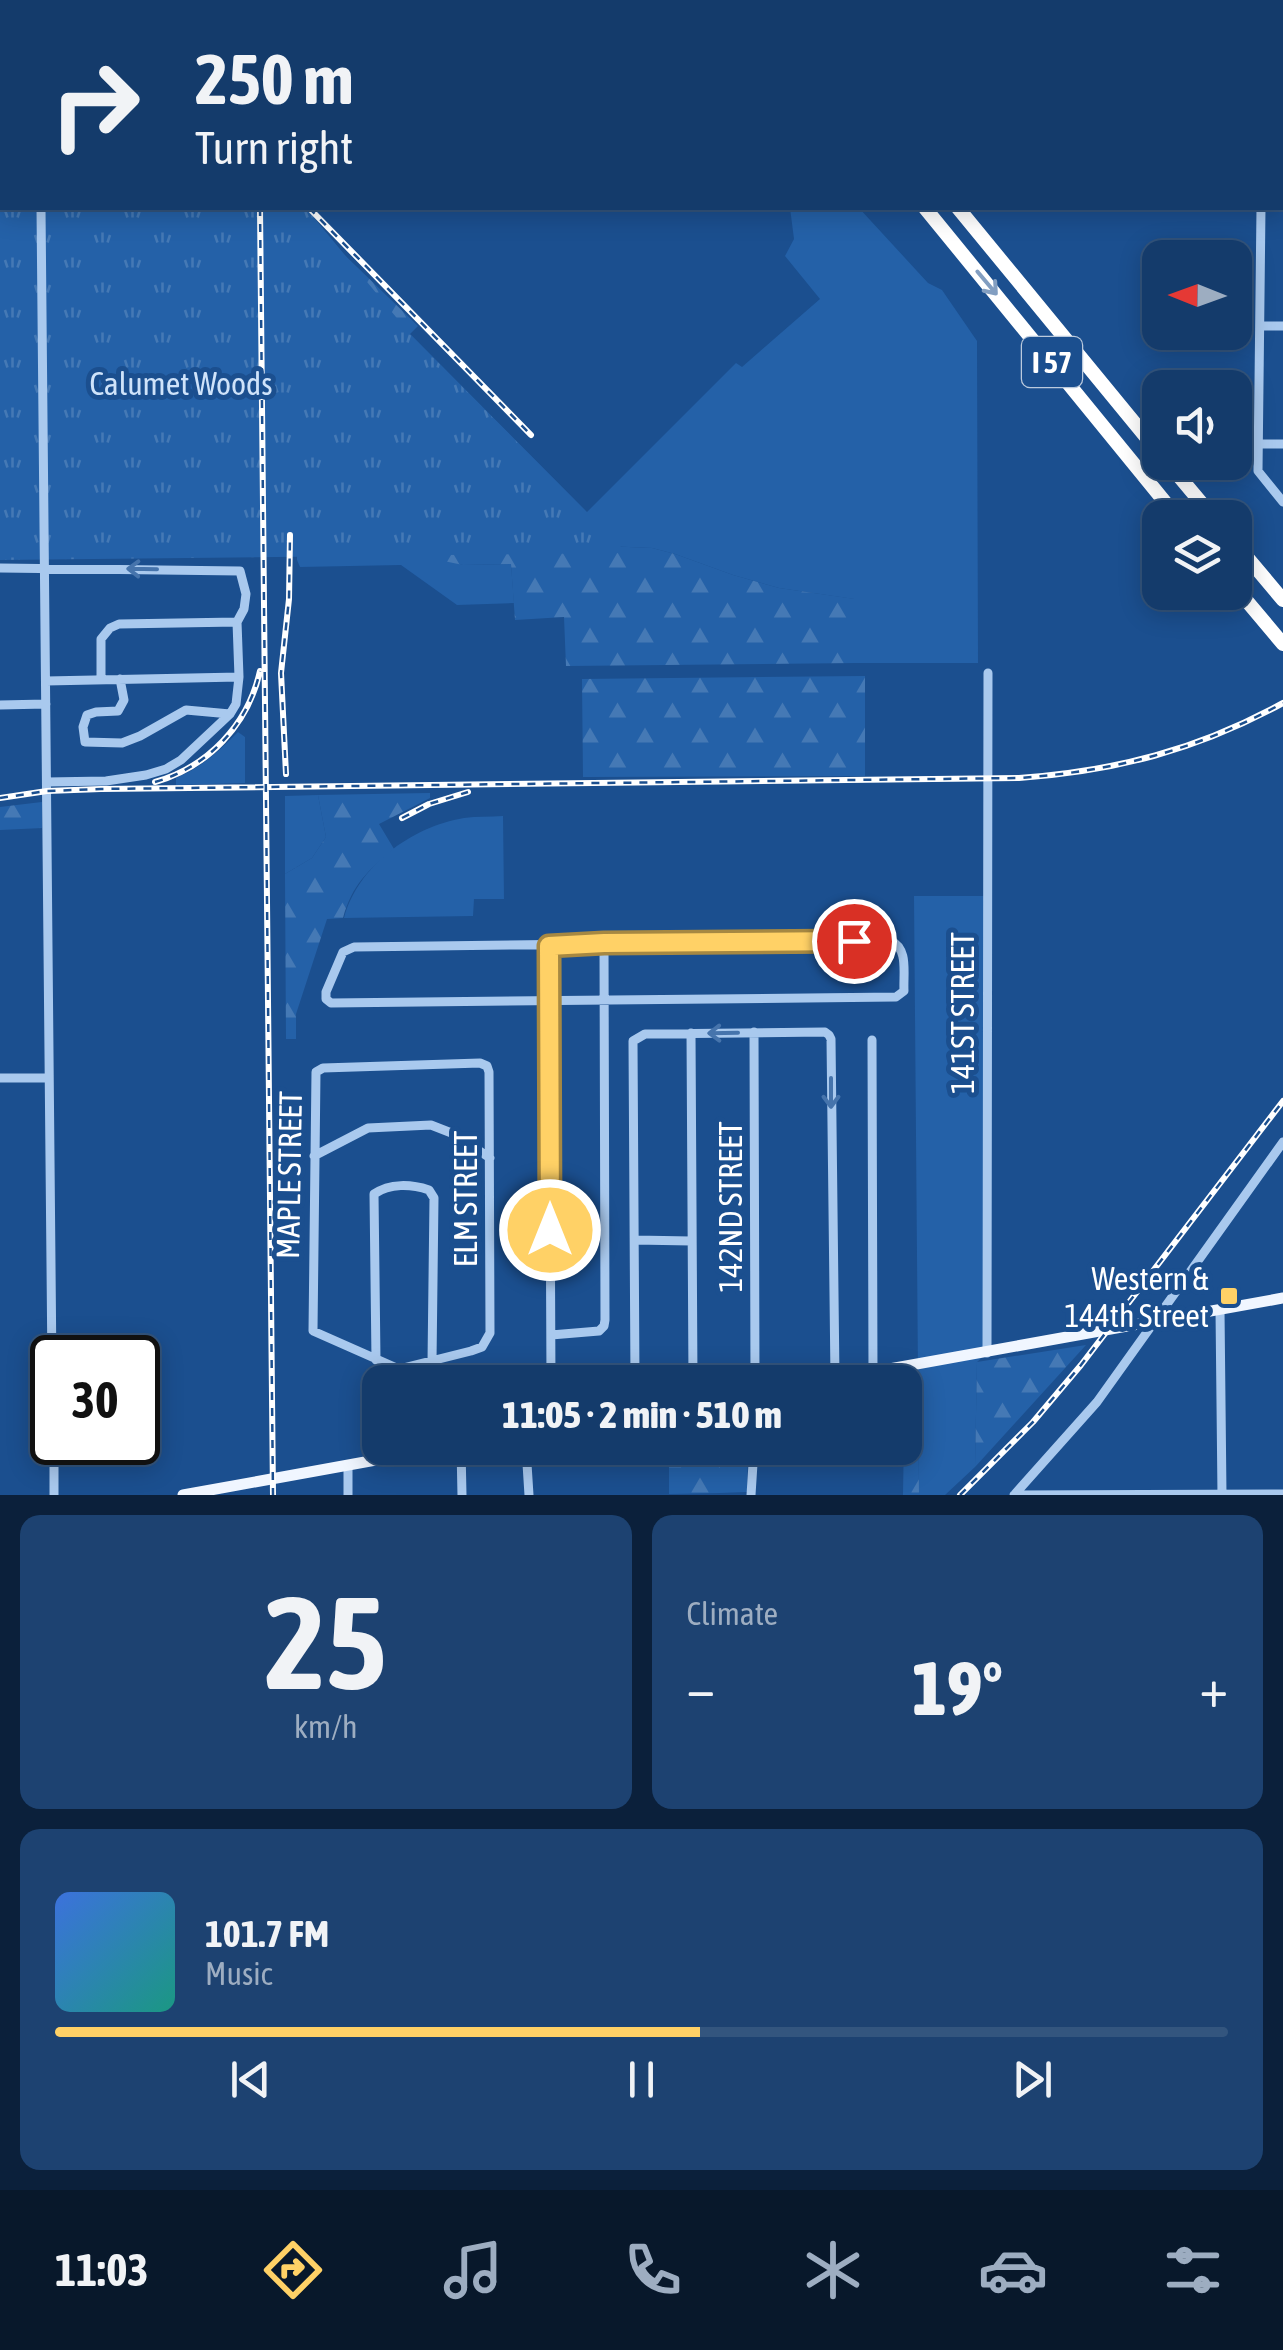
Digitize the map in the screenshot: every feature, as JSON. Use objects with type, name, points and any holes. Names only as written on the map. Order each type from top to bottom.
[{"type":"highway","name":"I 57","points":[[927,210],[1163,500]]},
{"type":"highway","name":"I 57","points":[[960,210],[1142,432]]},
{"type":"highway","points":[[1183,480],[1199,500]]},
{"type":"highway","points":[[1252,563],[1283,600]]},
{"type":"highway","points":[[1252,607],[1283,644]]},
{"type":"main road","points":[[913,1365],[1283,1298]]},
{"type":"main road","points":[[182,1495],[362,1462]]},
{"type":"street","points":[[41,210],[52,1335]]},
{"type":"street","points":[[1261,210],[1258,471],[1283,502]]},
{"type":"street","points":[[1260,326],[1283,326]]},
{"type":"street","points":[[1258,444],[1283,444]]},
{"type":"street","points":[[0,568],[240,571],[246,594],[238,622],[236,704],[182,760],[146,775],[47,782]]},
{"type":"street","points":[[101,680],[101,639],[119,624],[238,622]]},
{"type":"street","name":"141ST STREET","points":[[986,1352],[988,673]]},
{"type":"street","points":[[46,681],[239,677]]},
{"type":"street","points":[[120,679],[124,700],[118,711],[87,716],[83,727],[86,742],[122,743],[186,710],[230,714]]},
{"type":"street","points":[[0,705],[46,704]]},
{"type":"street","points":[[890,940],[902,950],[904,992],[896,997],[331,1004],[326,999],[343,952],[354,946],[604,943],[890,940]]},
{"type":"street","points":[[551,1335],[592,1333],[604,1326],[604,943]]},
{"type":"street","points":[[549,946],[551,1365]]},
{"type":"street","name":"142ND STREET","points":[[754,1032],[755,1365]]},
{"type":"street","points":[[635,1365],[634,1041],[645,1034],[825,1032],[831,1039],[835,1365]]},
{"type":"street","points":[[691,1034],[694,1365]]},
{"type":"street","points":[[872,1040],[873,1365]]},
{"type":"street","name":"MAPLE STREET","points":[[376,1360],[313,1331],[316,1072],[323,1068],[480,1063],[487,1066]]},
{"type":"street","name":"ELM STREET","points":[[432,1362],[482,1347],[490,1333],[487,1066]]},
{"type":"street","points":[[0,1078],[48,1078]]},
{"type":"street","points":[[314,1156],[368,1128],[431,1125],[454,1134],[490,1158]]},
{"type":"street","points":[[1014,1494],[1097,1402],[1281,1146]]},
{"type":"street","points":[[389,1365],[376,1360],[374,1194],[415,1185],[429,1190],[434,1198],[432,1362],[420,1365]]},
{"type":"street","points":[[634,1240],[692,1241]]},
{"type":"street","points":[[1220,1310],[1222,1494]]},
{"type":"street","points":[[54,1465],[54,1495]]},
{"type":"street","points":[[348,1465],[348,1495]]},
{"type":"street","points":[[461,1465],[462,1495]]},
{"type":"street","points":[[527,1465],[529,1495]]},
{"type":"street","points":[[751,1495],[753,1465]]},
{"type":"street","points":[[1014,1494],[1283,1494]]},
{"type":"green space","name":"Calumet Woods","points":[[0,210],[308,210],[410,334],[627,553],[0,560]]},
{"type":"green space","points":[[790,210],[861,210],[928,283],[942,290],[977,341],[978,663],[855,663],[854,599],[779,588],[652,548],[533,543],[410,334],[587,512],[736,363],[742,367],[820,299],[785,256],[794,239]]},
{"type":"green space","points":[[326,237],[418,326],[410,334],[533,543],[652,548],[779,588],[855,599],[855,663],[566,666],[564,617],[515,620],[511,564],[463,565],[401,545]]},
{"type":"green space","points":[[297,537],[401,545],[463,565],[511,564],[514,603],[457,605],[401,565],[300,567]]},
{"type":"green space","points":[[865,676],[865,776],[583,777],[582,679]]},
{"type":"green space","points":[[238,732],[245,737],[245,783],[176,785],[176,778],[202,764]]},
{"type":"green space","points":[[430,793],[430,798],[379,824],[394,849],[362,879],[343,918],[327,919],[296,1014],[296,1039],[286,1039],[285,874],[312,858],[326,837],[318,795]]},
{"type":"green space","points":[[318,795],[326,837],[312,858],[285,874],[285,796]]},
{"type":"green space","points":[[42,802],[42,828],[0,830],[0,807]]},
{"type":"green space","points":[[503,816],[504,899],[474,899],[473,916],[344,918],[361,882],[406,840],[444,823],[469,817]]},
{"type":"green space","points":[[914,896],[987,896],[987,1353],[977,1362],[975,1467],[945,1495],[919,1495],[922,1365],[918,1365]]},
{"type":"green space","points":[[1086,1345],[975,1467],[977,1362]]},
{"type":"green space","points":[[669,1465],[720,1465],[720,1493],[669,1494]]},
{"type":"green space","points":[[720,1465],[748,1465],[747,1492],[720,1493]]},
{"type":"green space","points":[[904,1465],[919,1465],[919,1495],[903,1495]]},
{"type":"railway","points":[[260,210],[273,1495]]},
{"type":"railway","points":[[311,210],[531,435]]},
{"type":"railway","points":[[286,774],[281,673],[289,599],[290,535]]},
{"type":"railway","points":[[155,782],[192,766],[223,741],[246,709],[260,671]]},
{"type":"railway","points":[[0,798],[101,789],[1019,778],[1122,764],[1187,746],[1283,703]]},
{"type":"railway","points":[[402,818],[429,804],[468,792]]},
{"type":"railway","points":[[960,1495],[1033,1422],[1081,1365],[1283,1101]]},
{"type":"place","name":"Western & 144th Street","points":[[1229,1296]]},
{"type":"route","points":[[550,1230],[549,946],[854,941]]}]
